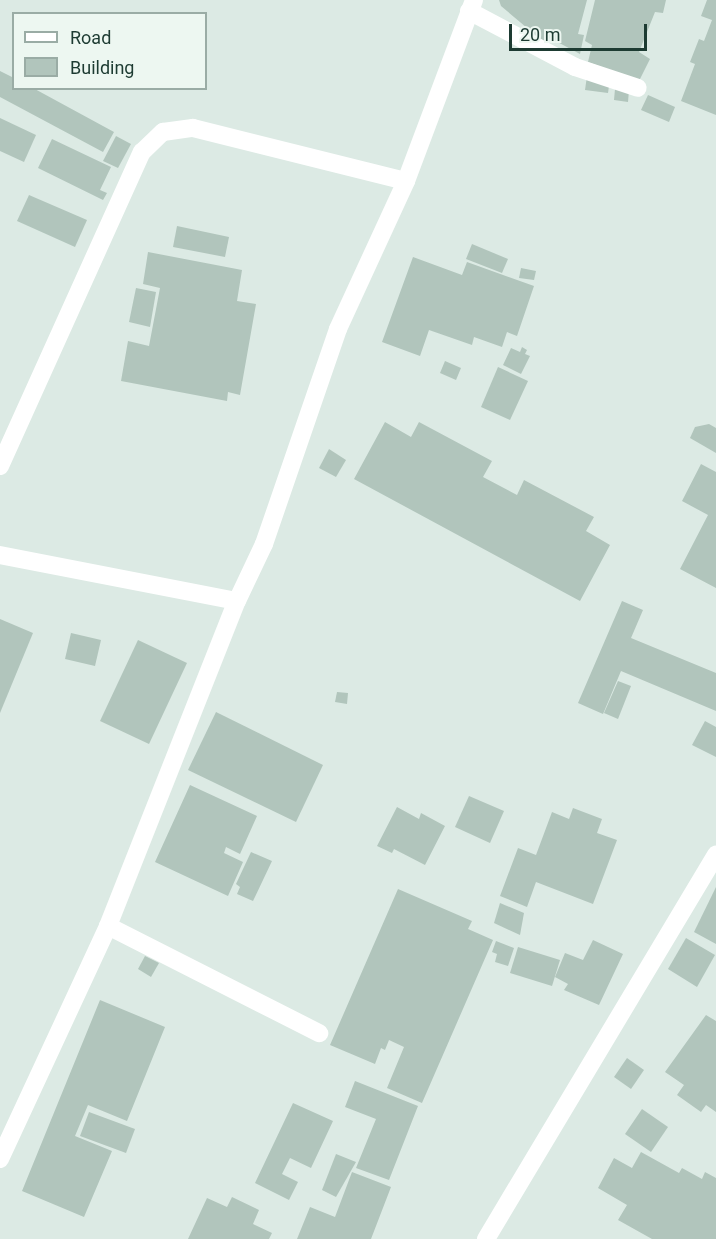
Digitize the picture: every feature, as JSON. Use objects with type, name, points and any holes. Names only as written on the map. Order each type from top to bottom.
[{"type":"street","points":[[0,1159],[108,926],[237,601],[264,544],[338,329],[406,181],[472,5],[574,67],[638,88]]},
{"type":"street","points":[[0,466],[142,152],[163,132],[193,128],[406,181]]},
{"type":"street","points":[[0,555],[237,601]]},
{"type":"street","points":[[486,1239],[716,855]]},
{"type":"street","points":[[108,926],[319,1033]]},
{"type":"building","points":[[499,0],[587,0],[578,34],[584,35],[580,54],[550,38],[545,43],[501,6]]},
{"type":"building","points":[[595,0],[666,0],[663,13],[655,12],[639,52],[650,59],[639,81],[588,62],[592,45],[585,41]]},
{"type":"building","points":[[707,0],[716,0],[716,115],[681,101],[695,64],[690,62],[699,39],[704,41],[712,20],[701,16]]},
{"type":"building","points":[[0,71],[12,77],[12,90],[37,90],[114,132],[103,152],[0,97]]},
{"type":"building","points":[[587,76],[610,79],[608,93],[585,90]]},
{"type":"building","points":[[615,89],[629,90],[628,102],[614,100]]},
{"type":"building","points":[[648,95],[675,107],[669,122],[641,110]]},
{"type":"building","points":[[0,118],[36,135],[24,162],[0,151]]},
{"type":"building","points":[[116,136],[131,144],[118,168],[103,161]]},
{"type":"building","points":[[52,139],[111,167],[100,190],[107,193],[103,200],[38,168]]},
{"type":"building","points":[[29,195],[87,220],[75,247],[17,221]]},
{"type":"building","points":[[177,226],[229,237],[225,257],[173,247]]},
{"type":"building","points":[[472,244],[508,259],[502,273],[466,259]]},
{"type":"building","points":[[148,252],[242,270],[237,301],[256,304],[240,395],[228,392],[227,401],[121,381],[128,341],[149,346],[160,288],[143,284]]},
{"type":"building","points":[[413,257],[462,275],[467,262],[534,286],[517,336],[507,332],[502,347],[474,337],[472,345],[429,330],[420,356],[382,342]]},
{"type":"building","points":[[521,268],[536,271],[534,280],[519,278]]},
{"type":"building","points":[[136,288],[156,292],[150,327],[129,322]]},
{"type":"building","points":[[522,347],[527,350],[525,354],[530,356],[521,374],[503,365],[511,348],[520,352]]},
{"type":"building","points":[[445,361],[461,368],[456,380],[440,373]]},
{"type":"building","points":[[498,367],[528,381],[510,420],[481,407]]},
{"type":"building","points":[[385,422],[411,437],[419,422],[492,461],[483,477],[517,495],[524,480],[594,517],[586,531],[610,545],[580,601],[354,479]]},
{"type":"building","points":[[709,424],[716,428],[716,453],[690,438],[695,427]]},
{"type":"building","points":[[329,449],[346,460],[336,477],[319,468]]},
{"type":"building","points":[[701,464],[716,472],[716,588],[680,569],[708,515],[682,501]]},
{"type":"building","points":[[622,601],[643,610],[631,638],[716,673],[716,711],[621,671],[603,714],[578,703]]},
{"type":"building","points":[[0,619],[33,633],[0,713]]},
{"type":"building","points":[[71,633],[101,640],[95,666],[65,659]]},
{"type":"building","points":[[138,640],[187,663],[149,744],[100,721]]},
{"type":"building","points":[[618,681],[631,686],[618,719],[604,713]]},
{"type":"building","points":[[337,692],[348,693],[347,704],[335,702]]},
{"type":"building","points":[[216,712],[323,765],[296,822],[188,770]]},
{"type":"building","points":[[705,721],[716,727],[716,757],[692,745]]},
{"type":"building","points":[[190,785],[257,816],[240,854],[226,847],[224,853],[243,862],[228,896],[155,862]]},
{"type":"building","points":[[469,796],[504,811],[490,843],[455,827]]},
{"type":"building","points":[[397,807],[419,819],[421,813],[445,826],[425,865],[394,849],[392,853],[377,846]]},
{"type":"building","points":[[573,808],[602,819],[597,833],[617,840],[593,904],[536,882],[527,907],[500,896],[518,848],[536,855],[552,812],[569,819]]},
{"type":"building","points":[[251,852],[272,861],[253,901],[237,894],[240,887],[236,884]]},
{"type":"building","points":[[716,887],[716,944],[694,932]]},
{"type":"building","points":[[398,889],[472,921],[468,929],[493,940],[422,1103],[387,1088],[404,1047],[389,1040],[385,1050],[381,1048],[375,1064],[330,1045]]},
{"type":"building","points":[[500,903],[524,913],[520,935],[494,923]]},
{"type":"building","points":[[686,938],[715,955],[697,987],[668,969]]},
{"type":"building","points":[[593,940],[623,954],[599,1005],[564,990],[568,984],[555,977],[565,953],[583,960]]},
{"type":"building","points":[[496,941],[514,948],[508,966],[495,962],[497,954],[492,952]]},
{"type":"building","points":[[518,947],[560,960],[552,986],[510,973]]},
{"type":"building","points":[[145,956],[159,963],[151,977],[138,969]]},
{"type":"building","points":[[100,1000],[165,1027],[127,1121],[88,1105],[75,1136],[112,1151],[84,1217],[22,1191]]},
{"type":"building","points":[[706,1015],[716,1021],[716,1112],[706,1105],[701,1112],[677,1095],[684,1085],[665,1072]]},
{"type":"building","points":[[627,1058],[644,1070],[631,1089],[614,1077]]},
{"type":"building","points":[[355,1081],[418,1106],[389,1180],[356,1168],[376,1119],[345,1107]]},
{"type":"building","points":[[293,1103],[333,1121],[311,1168],[290,1158],[282,1174],[298,1182],[289,1200],[255,1183]]},
{"type":"building","points":[[642,1109],[668,1127],[651,1152],[625,1134]]},
{"type":"building","points":[[89,1112],[135,1129],[126,1153],[80,1136]]},
{"type":"building","points":[[641,1152],[679,1173],[682,1168],[702,1179],[705,1172],[716,1178],[716,1239],[652,1239],[618,1220],[627,1205],[598,1188],[614,1158],[632,1168]]},
{"type":"building","points":[[336,1154],[356,1162],[336,1197],[322,1190]]},
{"type":"building","points":[[352,1172],[391,1187],[371,1239],[297,1239],[310,1207],[335,1217]]},
{"type":"building","points":[[232,1197],[259,1210],[253,1224],[272,1233],[269,1239],[188,1239],[207,1198],[227,1207]]}]
